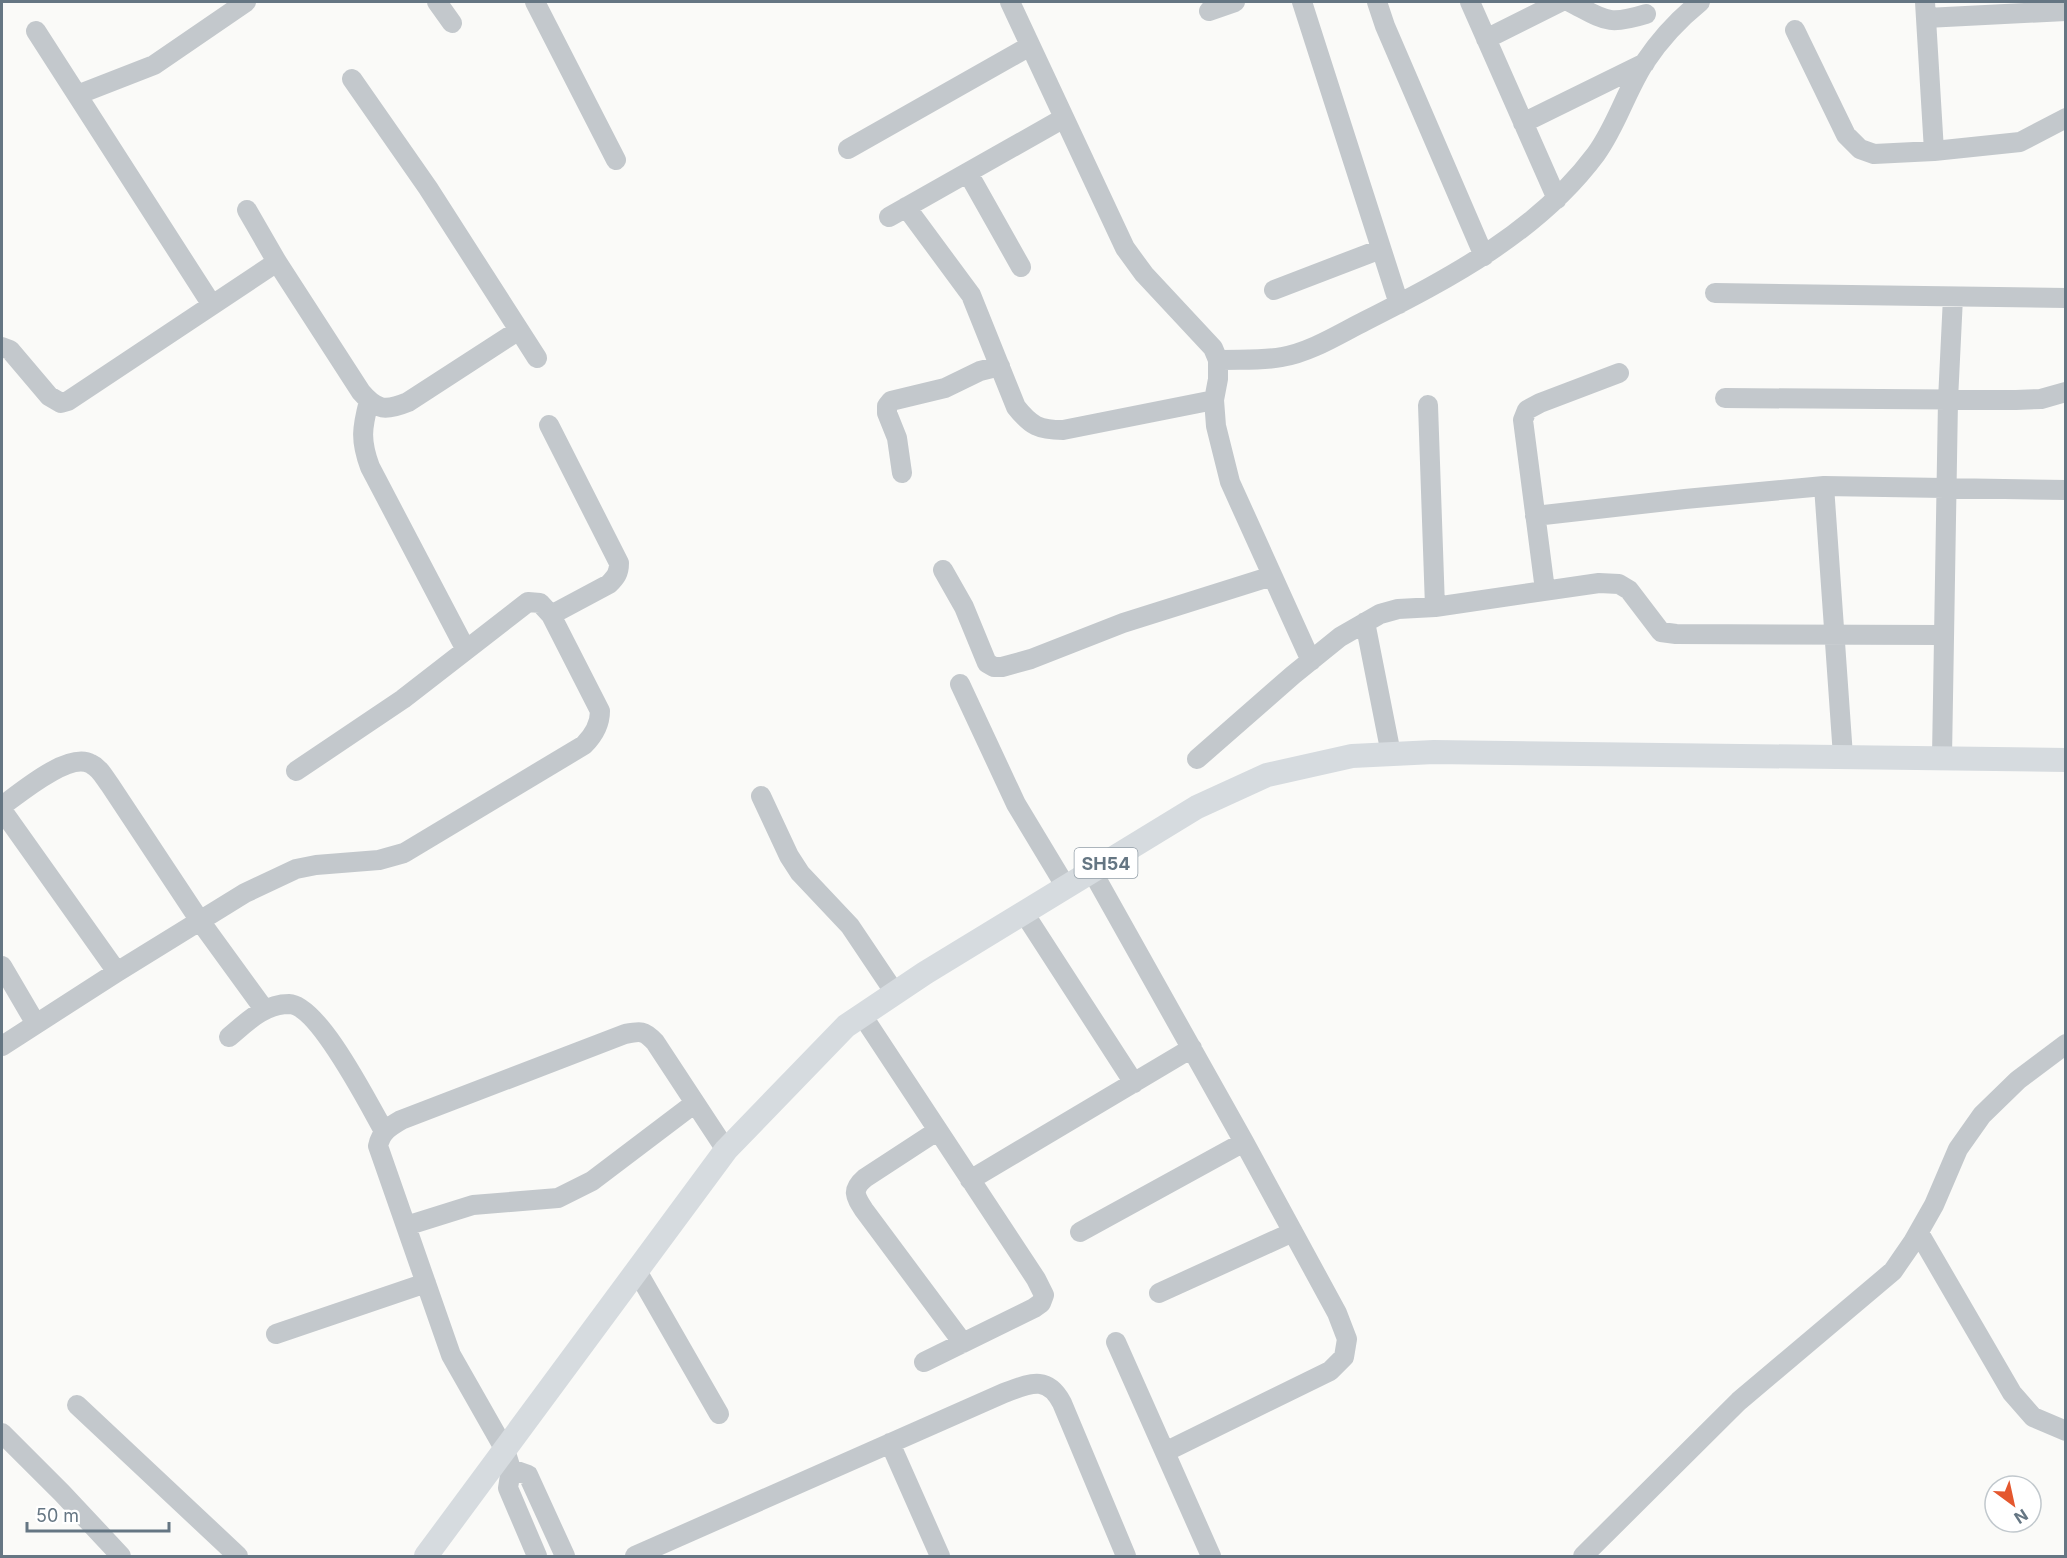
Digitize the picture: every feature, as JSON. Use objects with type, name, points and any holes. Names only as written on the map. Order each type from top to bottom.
[{"type":"main road","name":"SH54","points":[[426,1557],[508,1459],[637,1271],[726,1150],[846,1026],[895,993],[1197,807],[1266,775],[1352,756],[1434,752],[2066,760]]},
{"type":"street","points":[[77,95],[135,73],[246,2]]},
{"type":"street","points":[[438,2],[452,23]]},
{"type":"street","points":[[535,2],[616,160]]},
{"type":"street","points":[[1010,2],[1125,248],[1144,274],[1213,348],[1218,360],[1218,379],[1214,399],[1216,426],[1230,482],[1311,661]]},
{"type":"street","points":[[1209,11],[1235,2]]},
{"type":"street","points":[[1302,2],[1399,304]]},
{"type":"street","points":[[1377,2],[1385,26],[1484,256]]},
{"type":"street","points":[[1470,2],[1557,199]]},
{"type":"street","points":[[1486,39],[1560,2]]},
{"type":"street","points":[[1570,2],[1608,21],[1623,21],[1644,8],[1659,44]]},
{"type":"street","points":[[1218,360],[1282,357],[1314,346],[1449,278],[1484,256],[1530,222],[1557,199],[1595,155],[1611,131],[1645,63],[1674,24],[1700,2]]},
{"type":"street","points":[[1934,152],[1926,10],[2066,11]]},
{"type":"street","points":[[1795,30],[1846,135],[1860,149],[1874,154],[1934,152],[2020,142],[2066,118]]},
{"type":"street","points":[[36,31],[212,305]]},
{"type":"street","points":[[848,150],[1030,46]]},
{"type":"street","points":[[1523,123],[1645,63]]},
{"type":"street","points":[[352,79],[428,188],[537,358]]},
{"type":"street","points":[[1064,118],[898,212],[971,295],[1016,407],[1027,421],[1036,427],[1063,430],[1214,399]]},
{"type":"street","points":[[968,172],[1021,267]]},
{"type":"street","points":[[247,210],[277,261],[369,401],[381,408],[393,408],[408,402],[519,330]]},
{"type":"street","points":[[1274,290],[1381,249]]},
{"type":"street","points":[[2,347],[10,350],[48,396],[61,403],[76,396],[277,261]]},
{"type":"street","points":[[1715,293],[2066,298]]},
{"type":"street","points":[[1942,757],[1948,400],[1953,297]]},
{"type":"street","points":[[902,473],[897,438],[887,413],[887,406],[891,401],[945,388],[980,371],[1000,366]]},
{"type":"street","points":[[1545,590],[1523,420],[1527,410],[1540,403],[1619,373]]},
{"type":"street","points":[[1725,398],[2041,399],[2066,392]]},
{"type":"street","points":[[369,401],[363,423],[362,447],[370,467],[466,650]]},
{"type":"street","points":[[1428,405],[1435,606]]},
{"type":"street","points":[[549,424],[619,562],[616,577],[609,584],[551,615]]},
{"type":"street","points":[[1535,516],[1824,486],[2066,490]]},
{"type":"street","points":[[1824,486],[1843,756]]},
{"type":"street","points":[[943,570],[964,607],[987,663],[994,667],[1031,659],[1123,623],[1272,576]]},
{"type":"street","points":[[1197,759],[1340,637],[1380,614],[1398,609],[1599,583],[1618,584],[1629,590],[1661,632],[1676,634],[1944,635]]},
{"type":"street","points":[[2,1046],[245,893],[296,869],[316,865],[379,860],[404,853],[584,745],[593,736],[600,720],[600,711],[551,615],[540,603],[528,602],[403,699],[296,771]]},
{"type":"street","points":[[1365,622],[1392,754]]},
{"type":"street","points":[[960,684],[1016,804],[1066,887]]},
{"type":"street","points":[[2,806],[66,764],[78,760],[93,764],[110,784],[200,921],[264,1009]]},
{"type":"street","points":[[761,796],[789,856],[800,873],[850,926],[895,993]]},
{"type":"street","points":[[2,810],[117,972]]},
{"type":"street","points":[[1092,871],[1244,1142],[1337,1313],[1347,1339],[1344,1357],[1330,1371],[1165,1452]]},
{"type":"street","points":[[1024,913],[1134,1083]]},
{"type":"street","points":[[2,966],[36,1024]]},
{"type":"street","points":[[229,1037],[264,1009],[287,1004],[298,1006],[308,1013],[323,1030],[384,1131]]},
{"type":"street","points":[[862,1015],[1036,1279],[1044,1295],[1041,1303],[1034,1308],[924,1362]]},
{"type":"street","points":[[565,1557],[528,1475],[508,1459],[451,1355],[378,1146],[380,1137],[384,1131],[401,1120],[625,1034],[640,1031],[655,1042],[726,1150]]},
{"type":"street","points":[[1583,1557],[1739,1401],[1893,1271],[1919,1233],[1934,1205],[1958,1149],[1982,1115],[2018,1080],[2066,1044]]},
{"type":"street","points":[[970,1180],[1191,1048]]},
{"type":"street","points":[[406,1226],[473,1205],[558,1198],[592,1181],[695,1103]]},
{"type":"street","points":[[937,1131],[865,1178],[857,1185],[855,1191],[864,1210],[963,1343]]},
{"type":"street","points":[[1080,1232],[1244,1142]]},
{"type":"street","points":[[1159,1293],[1293,1232]]},
{"type":"street","points":[[1919,1233],[2012,1394],[2033,1417],[2066,1431]]},
{"type":"street","points":[[637,1271],[719,1414]]},
{"type":"street","points":[[276,1334],[426,1284]]},
{"type":"street","points":[[1116,1341],[1211,1557]]},
{"type":"street","points":[[635,1557],[1004,1393],[1032,1383],[1043,1383],[1053,1389],[1062,1403],[1126,1557]]},
{"type":"street","points":[[77,1405],[238,1557]]},
{"type":"street","points":[[2,1433],[121,1557]]},
{"type":"street","points":[[890,1443],[940,1557]]},
{"type":"street","points":[[508,1459],[508,1488],[537,1557]]}]
